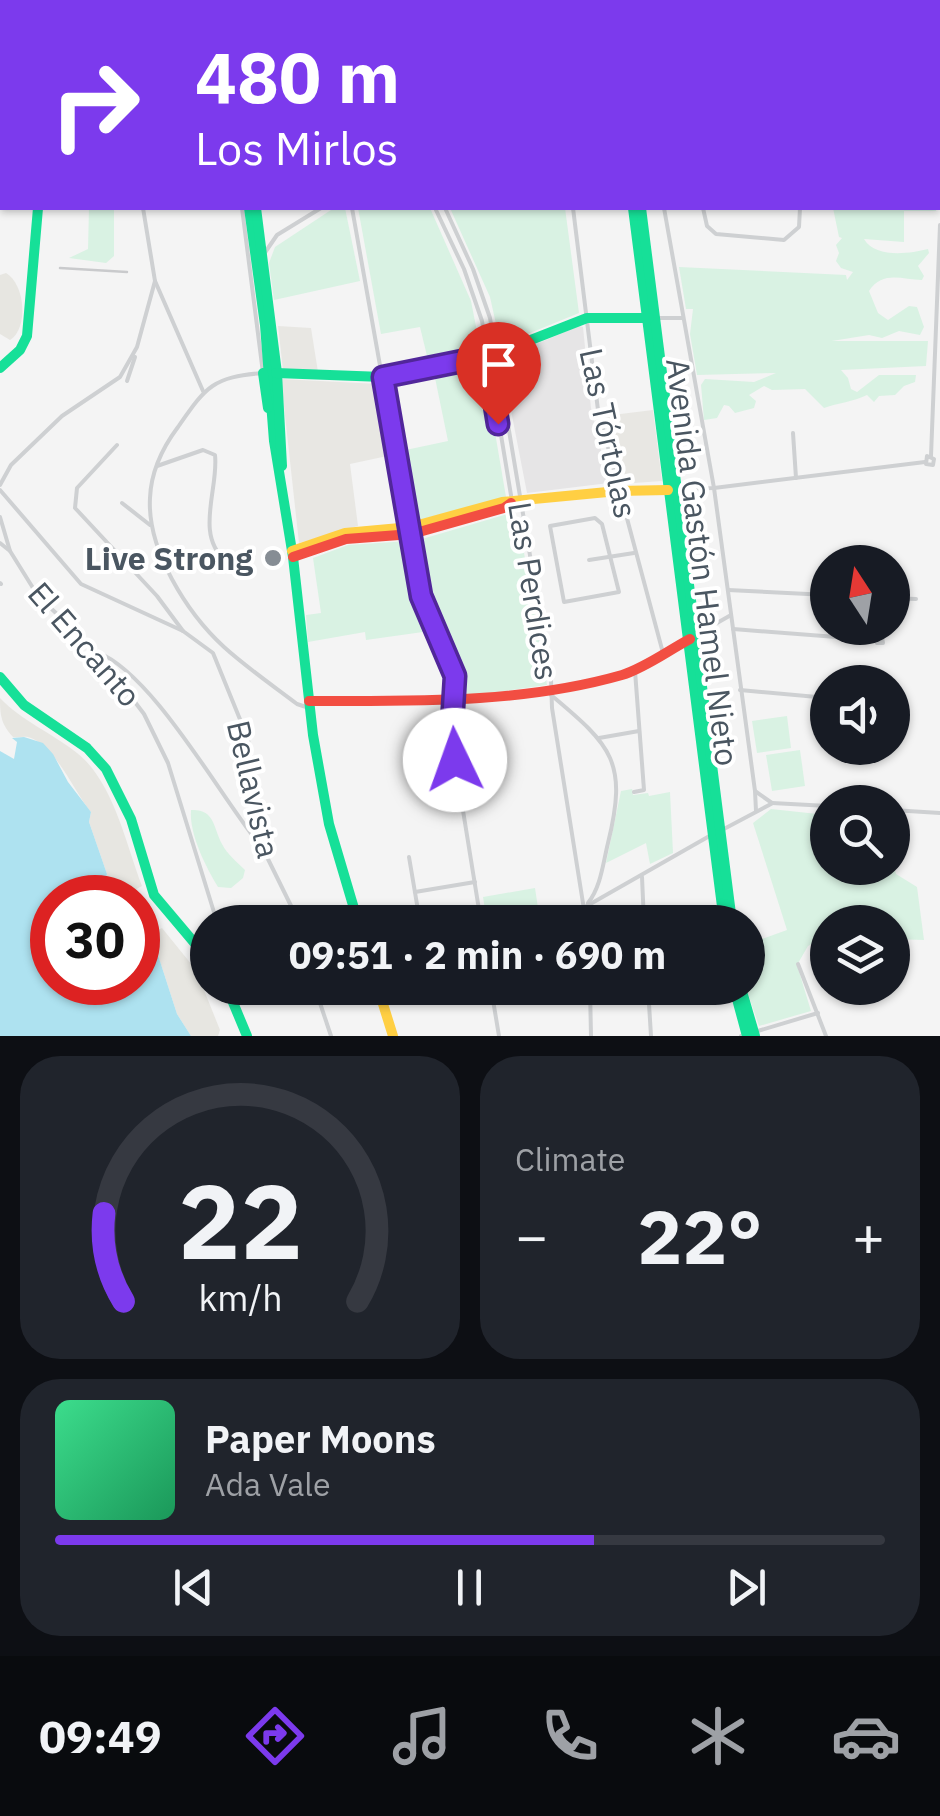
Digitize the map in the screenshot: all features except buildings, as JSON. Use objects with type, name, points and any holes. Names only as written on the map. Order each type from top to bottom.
[{"type":"main road","points":[[0,368],[20,350],[28,336],[38,210]]},
{"type":"main road","name":"Avenida Gastón Hamel Nieto","points":[[633,210],[726,905]]},
{"type":"main road","name":"Avenida Gastón Hamel Nieto","points":[[641,210],[650,318]]},
{"type":"main road","points":[[250,214],[263,258],[274,433],[281,472]]},
{"type":"main road","points":[[250,214],[309,705],[327,812],[353,905]]},
{"type":"main road","points":[[270,373],[383,377],[491,355],[587,318],[650,318]]},
{"type":"main road","points":[[292,554],[346,539],[411,530],[502,502],[515,506],[618,491],[672,490]]},
{"type":"main road","points":[[309,705],[455,702],[551,692],[635,670],[691,638]]},
{"type":"main road","points":[[0,677],[24,704],[87,748],[106,769],[128,812],[154,895],[190,938]]},
{"type":"main road","points":[[234,1005],[247,1036]]},
{"type":"main road","points":[[383,1005],[393,1036]]},
{"type":"main road","points":[[742,1005],[749,1035]]},
{"type":"street","points":[[143,210],[155,281],[203,391]]},
{"type":"street","points":[[263,258],[278,235],[319,210]]},
{"type":"street","points":[[352,210],[422,600],[454,670],[452,724],[456,772],[478,905]]},
{"type":"street","name":"Las Perdices","points":[[437,210],[474,295],[491,355]]},
{"type":"street","name":"Las Perdices","points":[[446,210],[484,298],[515,506],[551,692],[585,905]]},
{"type":"street","name":"Las Tórtolas","points":[[573,210],[598,410],[663,654]]},
{"type":"street","points":[[664,210],[714,488],[756,812]]},
{"type":"street","points":[[704,210],[708,226],[716,234],[784,240],[800,228],[800,210]]},
{"type":"street","points":[[672,490],[935,459],[940,226]]},
{"type":"street","points":[[127,381],[155,281]]},
{"type":"street","points":[[650,318],[683,318]]},
{"type":"street","points":[[136,347],[117,380],[62,416],[12,465],[0,488],[82,584],[183,631],[213,653],[224,647]]},
{"type":"street","points":[[270,373],[222,379],[203,391],[156,466],[150,494],[153,528],[184,596],[224,647],[296,704],[309,705]]},
{"type":"street","points":[[793,433],[796,478]]},
{"type":"street","points":[[117,445],[77,488],[75,508],[157,596],[183,631]]},
{"type":"street","points":[[156,466],[203,450],[214,455],[209,524],[219,554],[226,561]]},
{"type":"street","points":[[122,503],[153,528]]},
{"type":"street","points":[[0,517],[10,552]]},
{"type":"street","points":[[600,520],[612,558],[619,592],[564,602],[550,526],[600,520]]},
{"type":"street","name":"El Encanto","points":[[0,542],[49,609],[97,652],[128,690],[157,737],[212,905]]},
{"type":"street","points":[[590,560],[635,553]]},
{"type":"street","points":[[728,590],[810,594]]},
{"type":"street","points":[[910,599],[916,599]]},
{"type":"street","points":[[691,638],[731,615]]},
{"type":"street","points":[[733,629],[810,635]]},
{"type":"street","points":[[97,652],[114,661],[152,699],[264,851]]},
{"type":"street","name":"Bellavista","points":[[213,653],[248,740],[264,851],[291,905]]},
{"type":"street","points":[[634,792],[644,790],[635,670]]},
{"type":"street","points":[[740,690],[810,696]]},
{"type":"street","points":[[551,692],[599,738],[612,758],[618,804],[598,885],[586,905]]},
{"type":"street","points":[[599,738],[641,731]]},
{"type":"street","points":[[755,791],[772,803],[810,805]]},
{"type":"street","points":[[589,905],[772,803]]},
{"type":"street","points":[[910,811],[940,813]]},
{"type":"street","points":[[409,857],[417,905]]},
{"type":"street","points":[[642,875],[643,905]]},
{"type":"street","points":[[414,892],[475,882]]},
{"type":"street","points":[[798,964],[826,1036]]},
{"type":"street","points":[[321,1005],[331,1036]]},
{"type":"street","points":[[494,1005],[499,1036]]},
{"type":"street","points":[[590,1005],[591,1036]]},
{"type":"street","points":[[649,1005],[650,1036]]},
{"type":"street","points":[[749,1035],[818,1013]]},
{"type":"shaded area","points":[[278,326],[311,328],[318,372],[283,370]]},
{"type":"shaded area","points":[[583,327],[591,408],[609,483],[527,493],[501,359]]},
{"type":"shaded area","points":[[281,379],[379,384],[392,455],[350,464],[358,526],[299,543]]},
{"type":"shaded area","points":[[653,410],[662,481],[620,484],[604,416]]},
{"type":"green space","points":[[89,210],[114,210],[114,256],[106,263],[69,258],[88,249]]},
{"type":"green space","points":[[331,210],[345,210],[360,281],[274,300],[269,263],[275,247]]},
{"type":"green space","points":[[358,210],[431,210],[471,301],[480,347],[477,351],[428,360],[420,327],[381,334]]},
{"type":"green space","points":[[451,210],[565,210],[579,313],[503,344],[490,297]]},
{"type":"green space","points":[[833,210],[936,210],[904,211],[904,242],[864,239],[884,252],[928,249],[918,266],[924,276],[922,280],[887,278],[869,291],[878,313],[888,320],[909,306],[917,307],[924,327],[920,335],[899,331],[882,338],[869,335],[832,341],[928,341],[926,366],[841,370],[851,389],[857,392],[879,375],[916,375],[915,382],[895,395],[879,396],[874,402],[867,395],[824,408],[805,389],[772,390],[764,386],[749,395],[756,401],[754,408],[735,413],[724,405],[717,418],[704,420],[701,385],[705,379],[754,382],[776,373],[697,375],[690,334],[693,309],[686,309],[679,267],[846,275],[847,280],[853,272],[841,268],[836,261],[836,245],[842,238]]},
{"type":"green space","points":[[483,362],[506,497],[419,520],[415,517],[401,451],[448,441],[434,373]]},
{"type":"green space","points":[[511,513],[512,518],[518,518],[547,685],[463,697],[455,659],[426,594],[422,539]]},
{"type":"green space","points":[[409,541],[414,597],[430,631],[366,640],[365,632],[308,642],[306,615],[321,613],[313,558],[348,545]]},
{"type":"green space","points":[[787,716],[791,748],[757,753],[752,721]]},
{"type":"green space","points":[[800,750],[805,786],[772,791],[766,755]]},
{"type":"green space","points":[[632,789],[633,795],[670,792],[673,853],[650,864],[646,843],[606,863],[621,791]]},
{"type":"green space","points":[[771,809],[810,813],[810,885],[910,883],[917,887],[924,940],[910,940],[910,905],[810,905],[810,945],[797,965],[811,1011],[759,1026],[752,1005],[765,1005],[765,938],[787,930],[753,823]]},
{"type":"green space","points":[[191,810],[209,816],[224,848],[245,870],[243,878],[231,888],[218,887],[208,870],[196,840]]},
{"type":"green space","points":[[535,888],[538,905],[484,905],[483,897]]},
{"type":"sand","points":[[6,273],[17,286],[22,306],[20,326],[10,340],[0,334],[0,275]]},
{"type":"sand","points":[[0,698],[89,765],[109,796],[138,875],[107,875],[89,822],[91,812],[63,770],[38,741],[13,737],[2,719]]},
{"type":"sand","points":[[160,929],[190,963],[190,1005],[210,1005],[220,1030],[218,1036],[191,1036],[177,1014],[160,961]]},
{"type":"water","points":[[12,738],[43,743],[53,754],[91,812],[89,822],[107,874],[30,875],[30,1005],[160,1005],[160,961],[177,1014],[191,1036],[0,1036],[0,751],[14,759],[17,742]]},
{"type":"railway","points":[[60,268],[127,272]]},
{"type":"traffic: fast","points":[[0,368],[20,350],[27,336],[38,210]]},
{"type":"traffic: fast","points":[[249,210],[265,325],[274,441],[293,557],[313,735],[329,824],[353,905]]},
{"type":"traffic: fast","points":[[256,210],[277,373],[282,466]]},
{"type":"traffic: fast","points":[[633,210],[722,905]]},
{"type":"traffic: fast","points":[[641,210],[730,905]]},
{"type":"traffic: fast","points":[[276,373],[383,377],[487,357],[587,318],[649,318]]},
{"type":"traffic: fast","points":[[263,373],[268,408]]},
{"type":"traffic: fast","points":[[0,677],[24,705],[87,748],[106,769],[131,819],[154,895],[190,938]]},
{"type":"traffic: fast","points":[[234,1005],[247,1036]]},
{"type":"traffic: fast","points":[[739,1005],[747,1036]]},
{"type":"traffic: fast","points":[[746,1005],[755,1036]]},
{"type":"traffic: slow","points":[[292,551],[345,533],[411,527],[502,502],[668,490]]},
{"type":"traffic: slow","points":[[383,1005],[393,1036]]},
{"type":"traffic: jam","points":[[293,557],[346,539],[412,534],[511,503]]},
{"type":"traffic: jam","points":[[309,701],[466,699],[545,691],[631,672],[690,639]]},
{"type":"place","name":"Live Strong","points":[[273,558]]},
{"type":"route","points":[[455,760],[455,676],[421,596],[383,377],[487,356],[498,424]]}]
